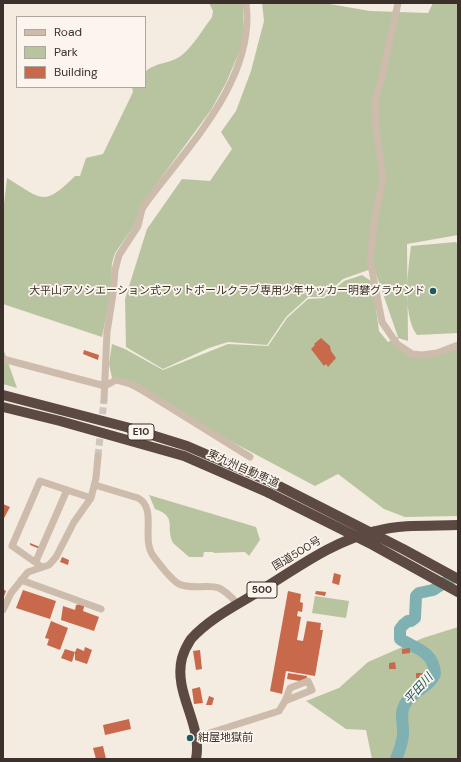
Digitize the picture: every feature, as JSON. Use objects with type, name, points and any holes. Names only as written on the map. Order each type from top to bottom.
[{"type":"highway","name":"東九州自動車道","points":[[3,395],[187,446],[273,483],[403,549],[458,579]]},
{"type":"highway","name":"東九州自動車道","points":[[3,407],[67,423],[184,456],[269,493],[373,545],[458,592]]},
{"type":"highway","name":"国道500号","points":[[196,759],[197,737],[182,688],[180,673],[182,658],[188,644],[197,633],[238,604],[318,555],[362,534],[390,528],[458,525]]},
{"type":"street","points":[[104,400],[107,332],[117,260],[121,250],[136,231],[142,209],[223,98],[235,72],[246,42],[248,20],[246,3]]},
{"type":"street","points":[[398,3],[382,77],[375,100],[376,128],[383,179],[375,216],[370,260],[382,322],[397,344],[412,354],[422,355],[437,353],[458,345]]},
{"type":"street","points":[[3,359],[105,386],[116,380],[134,385],[250,458]]},
{"type":"street","points":[[3,610],[11,593],[31,570],[51,563],[56,557],[74,522],[91,498],[95,485],[98,456]]},
{"type":"street","points":[[42,567],[12,546],[40,481],[91,498]]},
{"type":"street","points":[[95,485],[138,498],[143,501],[148,510],[149,549],[154,557],[178,584],[189,587],[221,589],[238,604]]},
{"type":"street","points":[[36,562],[67,490]]},
{"type":"street","points":[[21,580],[101,609]]},
{"type":"street","points":[[197,737],[274,712],[281,709],[285,701]]},
{"type":"green space","points":[[209,3],[243,3],[243,43],[226,83],[211,110],[144,201],[134,226],[115,253],[112,263],[110,298],[102,337],[3,304],[3,213],[7,178],[35,195],[42,197],[56,193],[75,176],[80,176],[86,158],[103,154],[133,92],[132,88],[146,88],[146,71],[153,66],[173,60],[182,55],[198,37],[212,17],[213,11]]},
{"type":"green space","points":[[262,3],[324,3],[370,11],[428,13],[433,3],[458,3],[458,235],[407,244],[408,341],[398,338],[400,350],[413,354],[458,348],[458,516],[405,517],[384,509],[338,474],[315,486],[112,378],[109,364],[112,344],[125,349],[163,370],[228,344],[268,346],[287,318],[308,299],[324,298],[344,281],[362,275],[371,281],[379,331],[388,342],[398,337],[374,268],[343,279],[323,297],[308,297],[286,317],[267,345],[228,342],[209,348],[163,369],[126,347],[125,299],[147,229],[182,179],[210,181],[232,149],[221,132],[236,111],[251,71],[264,21]]},
{"type":"green space","name":"大平山アソシエーション式フットボールクラブ専用少年サッカー明礬グラウンド","points":[[456,242],[458,245],[458,333],[417,335],[409,316],[407,292],[411,246]]},
{"type":"green space","points":[[3,348],[17,388],[3,384]]},
{"type":"green space","points":[[149,495],[256,527],[260,540],[249,556],[245,552],[204,552],[203,557],[189,557],[173,543],[169,519],[162,512],[155,509]]},
{"type":"green space","points":[[315,596],[349,601],[346,618],[312,613]]},
{"type":"green space","points":[[458,627],[458,759],[372,759],[366,730],[346,729],[306,701],[339,688],[368,662],[423,638]]},
{"type":"building","points":[[321,338],[330,346],[331,351],[336,358],[328,367],[326,364],[324,366],[311,349]]},
{"type":"building","points":[[84,350],[99,355],[98,360],[83,354]]},
{"type":"building","points":[[3,504],[10,507],[3,520]]},
{"type":"building","points":[[30,543],[40,547],[40,549],[30,545]]},
{"type":"building","points":[[62,557],[69,560],[68,565],[60,562]]},
{"type":"building","points":[[334,573],[341,575],[339,585],[332,583]]},
{"type":"building","points":[[3,589],[6,591],[3,599]]},
{"type":"building","points":[[23,590],[56,601],[50,619],[16,608]]},
{"type":"building","points":[[288,591],[301,594],[300,602],[303,603],[302,612],[298,611],[297,616],[301,617],[297,640],[303,641],[307,621],[321,623],[320,630],[323,630],[315,676],[286,671],[282,694],[270,691]]},
{"type":"building","points":[[316,591],[326,592],[325,596],[315,594]]},
{"type":"building","points":[[85,603],[83,611],[99,617],[94,631],[61,620],[63,606],[75,610],[76,605]]},
{"type":"building","points":[[51,621],[68,628],[60,650],[47,645],[49,639],[45,638]]},
{"type":"building","points":[[85,647],[92,650],[87,664],[75,660],[75,652],[77,648],[84,651]]},
{"type":"building","points":[[410,648],[410,653],[402,654],[402,649]]},
{"type":"building","points":[[65,649],[75,652],[72,662],[61,658]]},
{"type":"building","points":[[200,650],[202,669],[196,670],[193,651]]},
{"type":"building","points":[[395,662],[396,669],[389,669],[389,663]]},
{"type":"building","points":[[288,673],[307,676],[306,682],[287,679]]},
{"type":"building","points":[[416,673],[425,673],[425,679],[416,678]]},
{"type":"building","points":[[200,687],[203,703],[194,704],[192,689]]},
{"type":"building","points":[[209,696],[214,698],[212,705],[206,705]]},
{"type":"building","points":[[129,719],[131,729],[105,735],[103,725]]},
{"type":"building","points":[[103,746],[106,759],[96,759],[93,748]]},
{"type":"waterway","name":"平田川","points":[[396,759],[403,735],[403,708],[412,696],[430,682],[435,673],[434,666],[427,655],[400,639],[400,629],[408,621],[415,618],[416,596],[419,593],[433,590],[452,578]]},
{"type":"tunnel","points":[[98,456],[104,400]]},
{"type":"place","name":"大平山アソシエーション式フットボールクラブ専用少年サッカー明礬グラウンド","points":[[433,291]]},
{"type":"place","name":"紺屋地獄前","points":[[190,738]]}]
